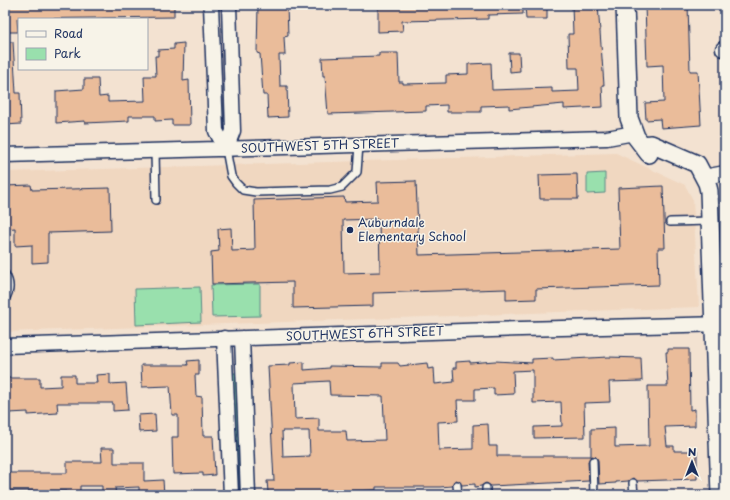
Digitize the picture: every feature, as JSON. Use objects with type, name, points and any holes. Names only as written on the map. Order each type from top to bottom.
[{"type":"street","points":[[211,5],[216,131],[226,149]]},
{"type":"street","points":[[226,149],[233,131],[229,5]]},
{"type":"street","points":[[625,5],[629,114],[639,139],[647,153],[687,172],[704,177],[725,173]]},
{"type":"street","name":"SOUTHWEST 5TH STREET","points":[[5,155],[607,138],[639,139]]},
{"type":"street","points":[[704,177],[710,191],[711,221],[720,324],[721,495]]},
{"type":"street","name":"SOUTHWEST 6TH STREET","points":[[5,346],[224,338],[720,324]]},
{"type":"street","points":[[224,338],[231,495]]},
{"type":"street","points":[[242,338],[248,495]]},
{"type":"lane","points":[[226,149],[231,176],[243,190],[256,192],[330,190],[342,187],[357,172],[359,145]]},
{"type":"lane","points":[[155,151],[156,200]]},
{"type":"lane","points":[[670,222],[711,221]]},
{"type":"lane","points":[[5,274],[9,284],[9,289],[5,299]]},
{"type":"lane","points":[[594,461],[594,495]]},
{"type":"lane","points":[[633,484],[634,495]]},
{"type":"lane","points":[[458,485],[458,495]]},
{"type":"shaded area","name":"Auburndale Elementary School","points":[[616,153],[685,185],[693,200],[699,307],[5,332],[5,172]]},
{"type":"green space","points":[[605,173],[605,193],[587,194],[587,174]]},
{"type":"green space","points":[[260,284],[260,316],[212,317],[211,285]]},
{"type":"green space","points":[[200,287],[201,322],[136,325],[135,289]]},
{"type":"green space","points":[[234,373],[236,373],[241,493],[236,491]]},
{"type":"building","points":[[5,5],[174,5],[174,17],[18,18],[18,32],[5,32]]},
{"type":"building","points":[[258,5],[287,5],[288,36],[284,37],[285,55],[279,55],[280,86],[287,86],[288,117],[268,118],[267,95],[263,95],[260,54],[257,53]]},
{"type":"building","points":[[378,5],[523,5],[523,14],[488,15],[488,19],[402,21],[403,31],[378,32]]},
{"type":"building","points":[[525,5],[547,5],[547,19],[526,19]]},
{"type":"building","points":[[572,5],[598,5],[604,85],[602,85],[603,107],[564,109],[564,104],[509,109],[509,105],[481,106],[481,112],[447,112],[447,105],[426,106],[426,111],[328,114],[322,58],[379,56],[379,53],[398,53],[399,82],[403,82],[403,84],[446,83],[446,75],[468,74],[468,64],[491,63],[492,90],[552,88],[552,92],[579,91],[578,68],[569,68],[568,34],[573,34]]},
{"type":"building","points":[[645,5],[688,5],[690,71],[698,71],[701,125],[661,128],[660,119],[646,120],[645,103],[664,102],[663,65],[647,66]]},
{"type":"building","points":[[5,42],[13,42],[16,93],[20,93],[21,124],[5,125]]},
{"type":"building","points":[[184,43],[183,81],[189,80],[190,125],[172,125],[172,120],[155,121],[155,116],[129,116],[129,121],[85,123],[85,121],[56,123],[56,91],[84,89],[84,79],[98,79],[99,97],[108,96],[108,102],[145,101],[144,76],[156,76],[155,56],[158,56],[158,50],[174,49],[174,44]]},
{"type":"building","points":[[509,53],[519,53],[520,71],[510,72]]},
{"type":"building","points":[[577,174],[578,199],[540,199],[539,175]]},
{"type":"building","points":[[416,181],[419,255],[620,249],[618,188],[663,186],[665,248],[658,248],[659,285],[536,289],[536,299],[506,300],[506,289],[373,293],[373,306],[293,308],[293,282],[212,284],[211,252],[219,251],[218,229],[231,228],[232,251],[255,250],[254,200],[344,197],[345,202],[378,201],[377,182]],"holes":[[[379,219],[380,272],[344,273],[343,220]]]},
{"type":"building","points":[[31,185],[32,190],[110,188],[111,231],[48,233],[48,262],[32,263],[32,245],[15,246],[15,228],[5,229],[5,186]]},
{"type":"building","points":[[668,349],[689,349],[690,410],[695,409],[695,426],[665,427],[667,446],[674,446],[674,451],[697,451],[697,479],[637,481],[633,478],[628,481],[599,484],[598,460],[596,457],[592,456],[588,461],[589,481],[491,486],[486,483],[475,487],[475,484],[462,485],[457,480],[454,481],[452,486],[440,487],[376,487],[376,490],[325,492],[305,495],[277,495],[277,492],[268,492],[267,481],[274,481],[268,366],[290,365],[290,363],[304,362],[304,370],[329,368],[329,366],[382,367],[382,363],[398,363],[400,366],[427,363],[428,369],[434,368],[435,384],[454,382],[453,368],[456,368],[456,362],[470,361],[470,363],[495,361],[532,363],[532,359],[553,358],[553,360],[608,357],[641,358],[642,381],[609,382],[610,402],[584,403],[585,437],[534,438],[534,427],[562,426],[561,402],[533,403],[533,370],[513,371],[514,394],[494,395],[494,388],[475,389],[475,400],[457,400],[458,421],[438,422],[439,450],[473,449],[473,425],[488,424],[489,446],[497,446],[497,456],[591,456],[591,429],[615,428],[615,447],[649,446],[648,386],[668,386],[666,352],[668,352]],"holes":[[[329,381],[330,395],[383,396],[385,440],[347,441],[346,431],[319,431],[319,418],[295,419],[294,383]],[[282,431],[309,431],[310,456],[283,457]]]},
{"type":"building","points":[[199,360],[199,375],[195,375],[196,396],[202,397],[203,436],[213,436],[215,475],[203,476],[203,473],[173,474],[172,437],[178,437],[178,415],[172,415],[170,386],[142,387],[141,365],[188,365],[187,361]]},
{"type":"building","points":[[110,374],[110,384],[126,383],[128,410],[113,411],[113,403],[57,403],[58,413],[28,415],[28,412],[9,413],[9,403],[5,403],[5,378],[40,378],[40,387],[61,386],[61,375],[75,375],[75,383],[97,383],[96,375]]},
{"type":"building","points":[[155,414],[156,431],[139,432],[138,415]]},
{"type":"building","points":[[101,448],[114,448],[114,463],[144,463],[144,481],[163,480],[164,495],[139,495],[139,487],[115,488],[116,495],[102,495],[102,486],[80,486],[80,495],[67,495],[67,491],[46,491],[46,495],[34,495],[34,491],[5,491],[5,473],[67,473],[67,462],[102,462]]},
{"type":"place","name":"Auburndale Elementary School","points":[[350,230]]}]
